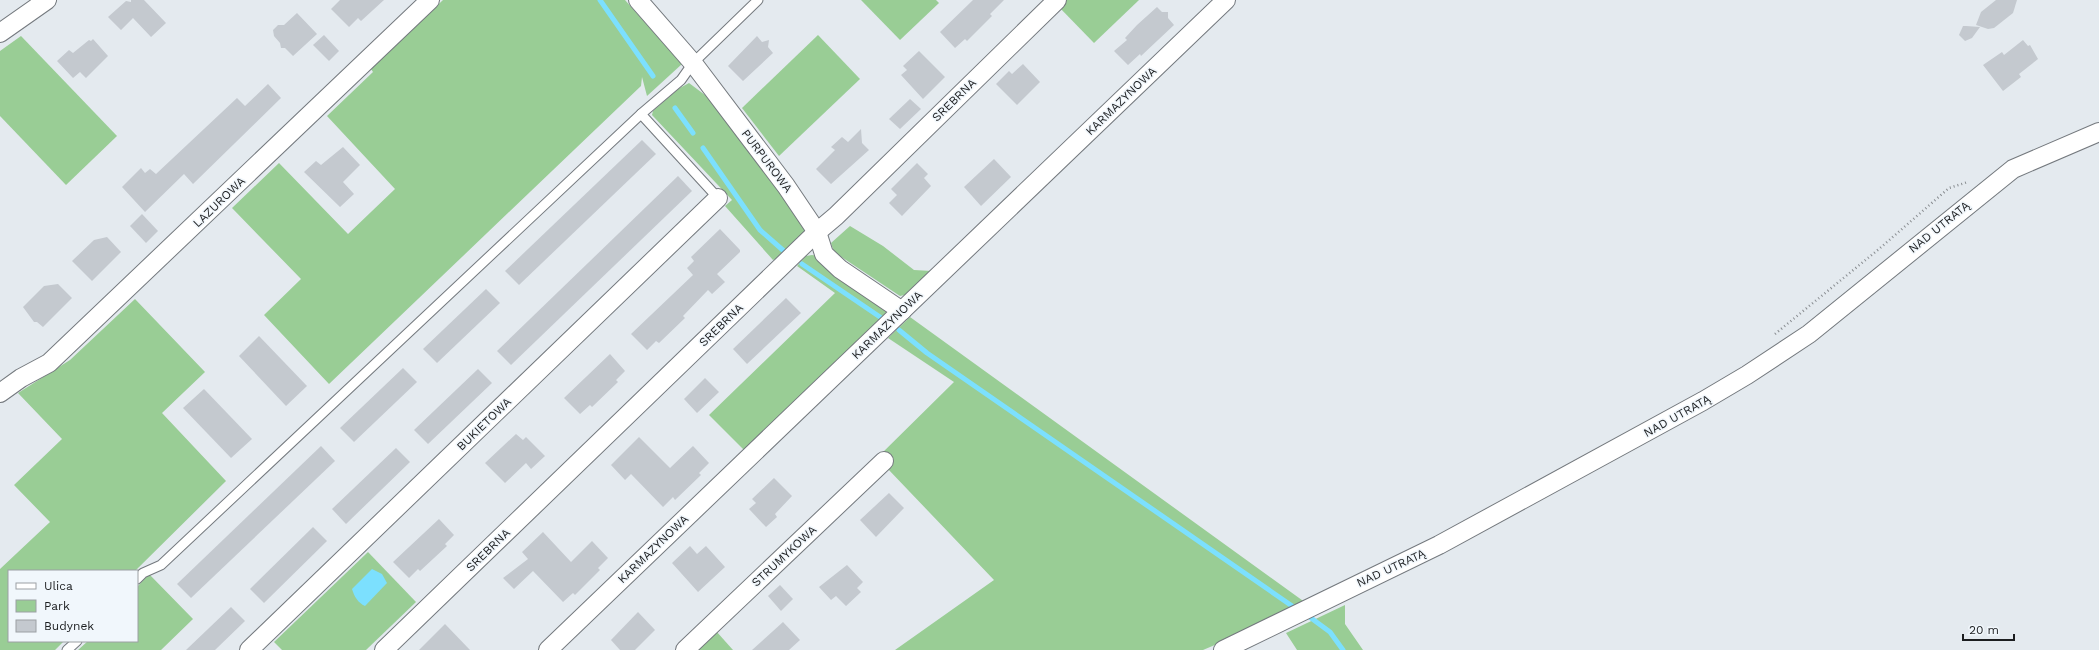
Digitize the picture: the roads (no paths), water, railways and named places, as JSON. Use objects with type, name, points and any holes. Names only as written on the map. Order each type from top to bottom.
[{"type":"street","points":[[0,32],[47,0]]},
{"type":"street","name":"LAZUROWA","points":[[0,393],[21,378],[49,363],[430,0]]},
{"type":"street","name":"PURPUROWA","points":[[638,0],[693,63],[786,186],[817,232],[824,254],[840,269],[902,311]]},
{"type":"street","name":"SREBRNA","points":[[384,650],[817,232],[848,205],[1057,0]]},
{"type":"street","name":"KARMAZYNOWA","points":[[548,650],[1226,0]]},
{"type":"street","name":"NAD UTRATĄ","points":[[1223,650],[1439,545],[1709,398],[1747,375],[1808,334],[2013,169],[2099,132]]},
{"type":"street","name":"BUKIETOWA","points":[[249,650],[718,198]]},
{"type":"street","name":"STRUMYKOWA","points":[[685,650],[884,461]]},
{"type":"lane","points":[[138,578],[143,573],[161,565],[641,114],[681,80],[693,63],[758,0]]},
{"type":"lane","points":[[641,114],[718,198]]},
{"type":"lane","points":[[67,650],[76,642]]},
{"type":"water","points":[[372,569],[382,574],[387,583],[365,606],[360,603],[352,589]]},
{"type":"waterway","points":[[600,0],[653,76]]},
{"type":"waterway","points":[[675,108],[693,133]]},
{"type":"waterway","points":[[703,148],[760,230],[785,252]]},
{"type":"waterway","points":[[802,264],[880,317]]},
{"type":"waterway","points":[[899,330],[927,353],[1295,608]]},
{"type":"waterway","points":[[1311,618],[1330,632],[1343,650]]}]
